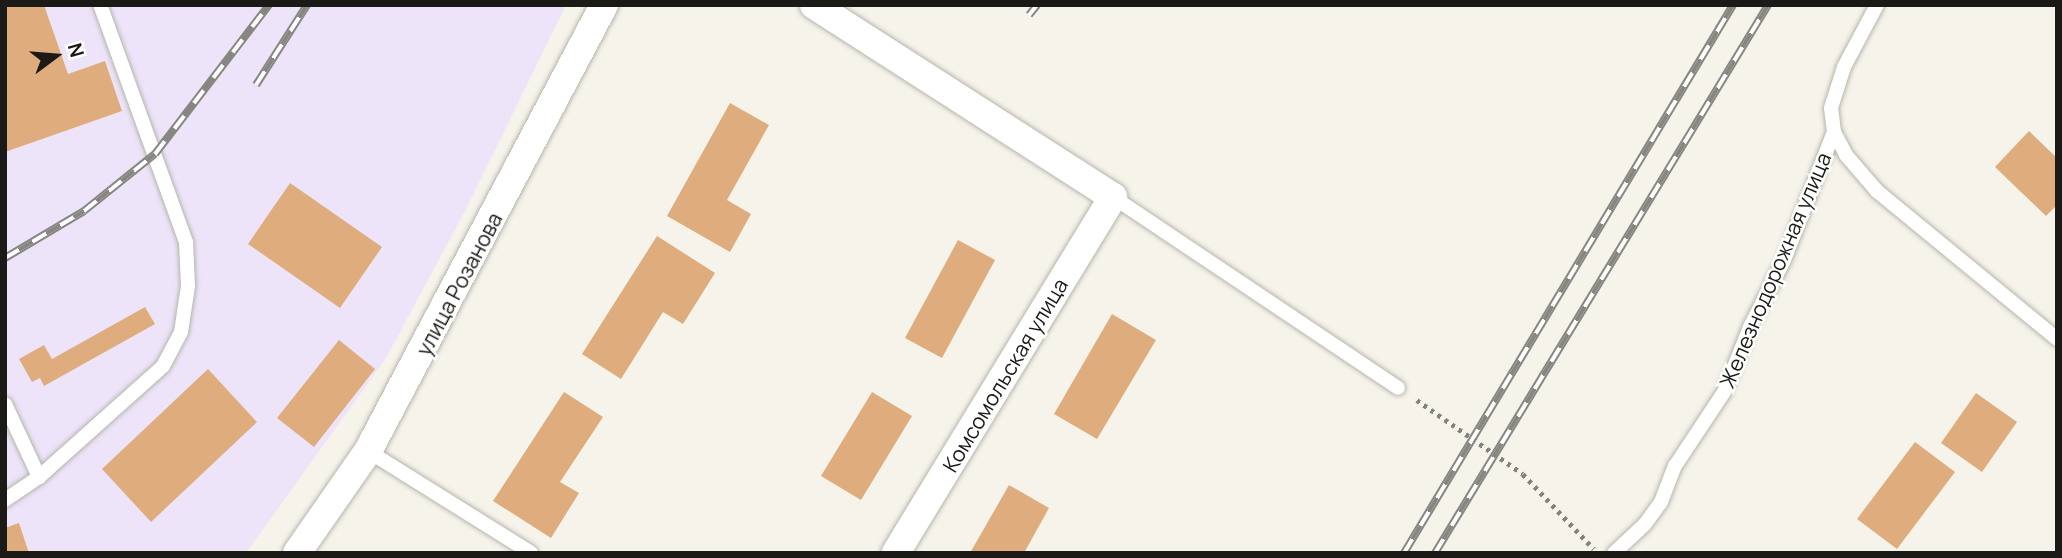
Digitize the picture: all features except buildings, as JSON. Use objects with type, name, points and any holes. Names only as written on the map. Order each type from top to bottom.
[{"type":"street","name":"улица Розанова","points":[[297,553],[368,452],[604,5]]},
{"type":"street","points":[[814,5],[1113,197]]},
{"type":"street","name":"Комсомольская улица","points":[[896,553],[1113,197]]},
{"type":"lane","points":[[5,500],[38,477],[163,366],[181,332],[188,286],[186,242],[100,5]]},
{"type":"lane","name":"Железнодорожная улица","points":[[1614,553],[1645,524],[1661,502],[1675,466],[1724,392],[1750,327],[1784,260],[1834,131],[1831,107],[1844,67],[1877,5]]},
{"type":"lane","points":[[1834,131],[1846,155],[1877,191],[2057,339]]},
{"type":"lane","points":[[1113,197],[1398,388]]},
{"type":"lane","points":[[5,404],[38,477]]},
{"type":"lane","points":[[368,452],[531,553]]},
{"type":"path","points":[[1398,388],[1524,474],[1598,553]]},
{"type":"shaded area","points":[[5,5],[566,5],[466,209],[386,358],[246,553],[5,553]]},
{"type":"railway","points":[[5,258],[84,211],[155,154],[269,5]]},
{"type":"railway","points":[[256,85],[307,5]]},
{"type":"railway","points":[[1029,15],[1037,5]]},
{"type":"railway","points":[[1404,553],[1733,5]]},
{"type":"railway","points":[[1435,553],[1768,5]]}]
